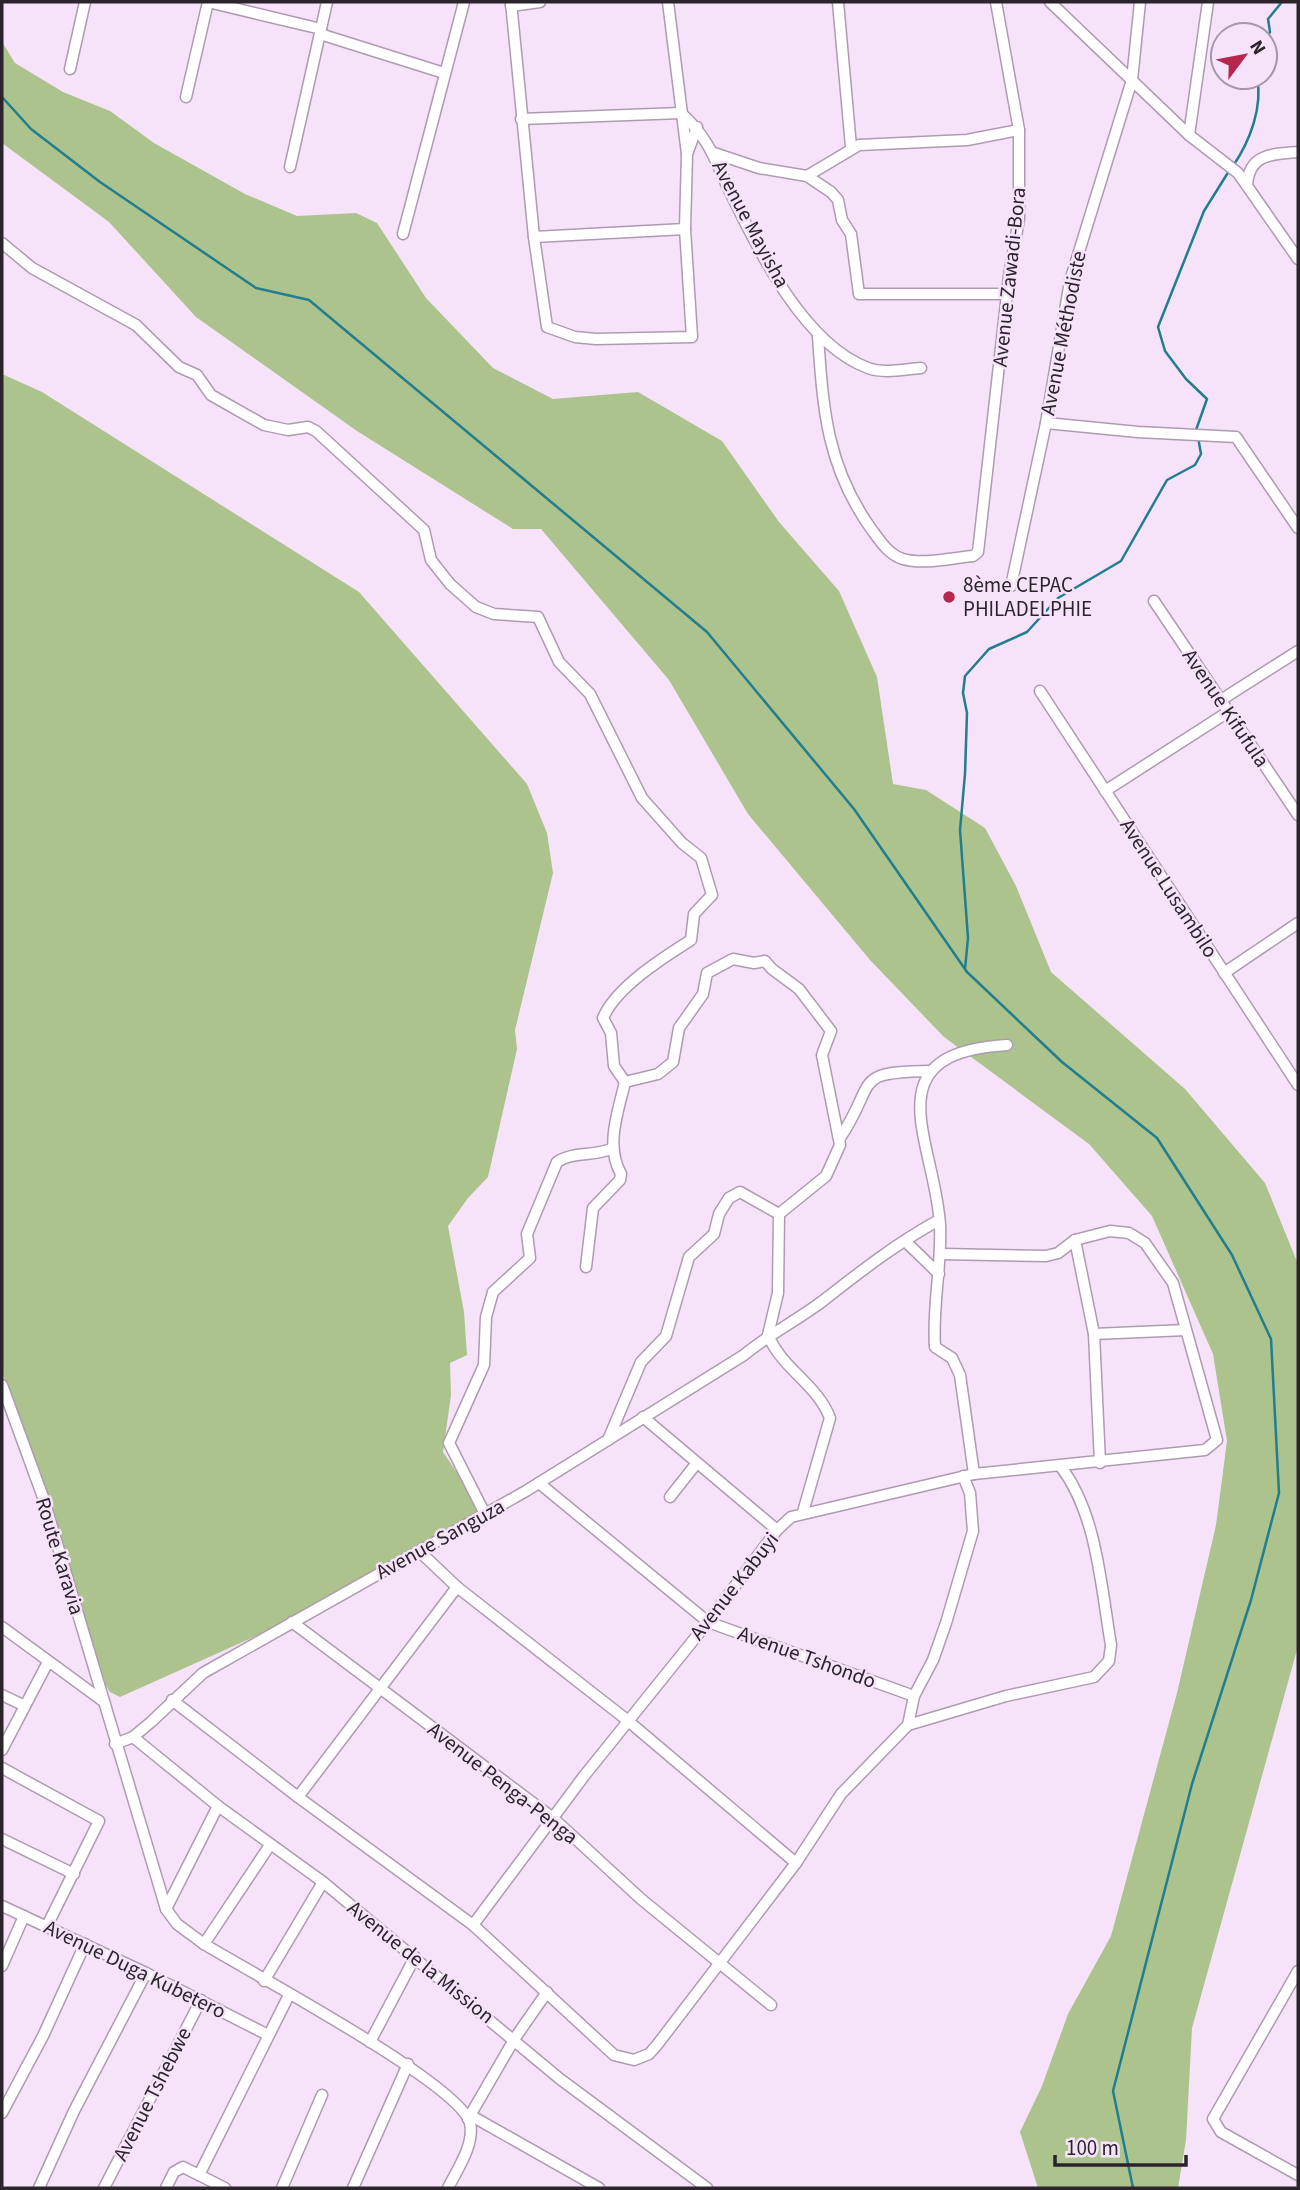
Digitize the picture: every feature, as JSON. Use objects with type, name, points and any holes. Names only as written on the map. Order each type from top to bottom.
[{"type":"street","points":[[70,69],[85,2]]},
{"type":"street","points":[[186,97],[208,2],[321,31],[444,73]]},
{"type":"street","points":[[290,167],[327,2]]},
{"type":"street","points":[[403,234],[464,2]]},
{"type":"street","points":[[540,2],[511,4],[534,237],[547,327],[575,337],[596,339],[687,339],[694,332],[685,229],[687,154],[668,2]]},
{"type":"street","points":[[838,2],[851,147]]},
{"type":"street","name":"Avenue Zawadi-Bora","points":[[818,336],[829,434],[841,481],[880,542],[902,559],[923,561],[973,556],[981,546],[980,510],[1019,219],[1020,130],[996,2]]},
{"type":"street","points":[[1050,2],[1189,135],[1238,173],[1298,259]]},
{"type":"street","name":"Avenue Méthodiste","points":[[1011,586],[1045,423],[1070,281],[1132,80],[1140,2]]},
{"type":"street","points":[[1189,135],[1208,2]]},
{"type":"street","points":[[521,119],[681,113]]},
{"type":"street","name":"Avenue Mayisha","points":[[681,113],[697,127],[714,153],[731,194],[767,261],[818,336],[869,369],[921,368]]},
{"type":"street","points":[[687,154],[697,127]]},
{"type":"street","points":[[807,176],[851,147],[967,140],[1020,130]]},
{"type":"street","points":[[1247,185],[1251,167],[1265,155],[1298,152]]},
{"type":"street","points":[[714,153],[759,169],[807,176],[826,188],[838,200],[842,220],[852,234],[859,294],[1007,294]]},
{"type":"street","points":[[534,237],[685,229]]},
{"type":"street","points":[[2,243],[32,268],[136,325],[184,371],[197,375],[211,395],[264,425],[288,430],[308,427],[316,431],[424,530],[430,560],[450,584],[476,607],[494,614],[532,615],[541,620],[554,654],[590,694],[642,798],[682,843],[701,858],[712,891],[710,900],[692,918],[691,940],[674,948],[649,967],[603,1018],[613,1040],[612,1058],[625,1082],[613,1148],[614,1161],[621,1178],[593,1208],[586,1267]]},
{"type":"street","points":[[1045,423],[1138,432],[1233,436],[1241,441],[1298,528]]},
{"type":"street","name":"Avenue Kifufula","points":[[1154,601],[1298,815]]},
{"type":"street","points":[[1221,700],[1298,651]]},
{"type":"street","name":"Avenue Lusambilo","points":[[1040,691],[1298,1085]]},
{"type":"street","points":[[1105,791],[1228,712]]},
{"type":"street","points":[[1224,973],[1298,923]]},
{"type":"street","points":[[625,1082],[658,1074],[673,1062],[679,1028],[703,994],[707,973],[733,958],[754,963],[765,961],[799,989],[831,1031],[822,1055],[840,1138],[836,1159],[826,1176],[779,1214]]},
{"type":"street","points":[[908,1725],[914,1696],[933,1660],[971,1539],[973,1512],[960,1375],[952,1358],[935,1347],[941,1254],[939,1220],[919,1122],[920,1101],[931,1071],[953,1053],[1007,1045]]},
{"type":"street","points":[[840,1138],[855,1116],[864,1087],[874,1077],[888,1072],[931,1071]]},
{"type":"street","points":[[485,1514],[449,1443],[484,1365],[486,1317],[491,1300],[498,1287],[530,1258],[527,1234],[557,1162],[566,1157],[596,1155],[613,1148]]},
{"type":"street","points":[[608,1440],[641,1362],[666,1336],[689,1257],[714,1234],[719,1213],[729,1198],[740,1192],[779,1214]]},
{"type":"street","points":[[779,1214],[778,1293],[768,1335],[780,1358],[819,1395],[830,1418],[803,1512]]},
{"type":"street","name":"Avenue Sanguza","points":[[115,1744],[132,1737],[203,1673],[539,1483],[744,1355],[768,1335],[823,1301],[859,1270],[939,1220]]},
{"type":"street","points":[[941,1254],[1046,1256],[1058,1252],[1075,1240],[1110,1231],[1129,1233],[1145,1243],[1163,1265],[1173,1283],[1186,1329],[1094,1334]]},
{"type":"street","points":[[1075,1240],[1094,1334],[1100,1464]]},
{"type":"street","points":[[905,1241],[939,1274]]},
{"type":"street","name":"Avenue Kabuyi","points":[[474,1925],[627,1720],[708,1622],[777,1530],[791,1517],[803,1512],[969,1475],[1100,1464],[1205,1451],[1217,1440],[1186,1329]]},
{"type":"street","name":"Route Karavia","points":[[2,1385],[44,1500],[115,1744]]},
{"type":"street","points":[[643,1418],[777,1530]]},
{"type":"street","points":[[670,1497],[696,1464]]},
{"type":"street","points":[[172,1700],[298,1797],[474,1925],[614,2055],[634,2060],[653,2051],[796,1863],[841,1794],[908,1725],[1006,1696],[1094,1677],[1109,1661],[1111,1645],[1088,1529],[1078,1491],[1061,1467]]},
{"type":"street","name":"Avenue Tshondo","points":[[539,1483],[708,1622],[914,1696]]},
{"type":"street","points":[[419,1551],[457,1587],[627,1720],[796,1863]]},
{"type":"street","points":[[298,1797],[457,1587]]},
{"type":"street","name":"Avenue Penga-Penga","points":[[292,1622],[553,1818],[641,1899],[771,2005]]},
{"type":"street","points":[[2,1627],[103,1701]]},
{"type":"street","points":[[2,1750],[23,1705],[48,1662]]},
{"type":"street","points":[[2,1695],[23,1705]]},
{"type":"street","name":"Avenue de la Mission","points":[[132,1737],[218,1806],[323,1882],[515,2038],[560,2079],[707,2188]]},
{"type":"street","points":[[115,1744],[166,1909],[177,1924],[264,1981],[408,2064],[469,2117],[599,2188]]},
{"type":"street","points":[[2,1768],[97,1819],[99,1824],[47,1926]]},
{"type":"street","points":[[166,1909],[218,1806]]},
{"type":"street","points":[[2,1839],[74,1874]]},
{"type":"street","points":[[204,1944],[270,1845]]},
{"type":"street","points":[[264,1981],[323,1882]]},
{"type":"street","name":"Avenue Duga Kubetero","points":[[2,1906],[146,1973],[268,2035]]},
{"type":"street","points":[[2,1966],[24,1916]]},
{"type":"street","points":[[2,2113],[43,2036],[85,1944]]},
{"type":"street","points":[[370,2042],[415,1957]]},
{"type":"street","points":[[1298,1972],[1213,2119],[1222,2132],[1298,2175]]},
{"type":"street","points":[[39,2188],[74,2111],[146,1973]]},
{"type":"street","points":[[448,2188],[469,2140],[469,2117],[515,2038],[547,1992]]},
{"type":"street","points":[[199,2175],[289,1995]]},
{"type":"street","name":"Avenue Tshebwe","points":[[104,2188],[201,2000]]},
{"type":"street","points":[[353,2188],[408,2064]]},
{"type":"street","points":[[282,2188],[322,2095]]},
{"type":"street","points":[[166,2188],[174,2172],[180,2167],[225,2188]]},
{"type":"green space","points":[[2,42],[15,63],[63,92],[110,111],[154,143],[245,194],[297,216],[356,213],[377,223],[426,298],[493,368],[553,399],[638,392],[722,441],[779,522],[839,591],[877,677],[893,784],[926,790],[985,828],[1016,886],[1051,972],[1185,1089],[1265,1183],[1298,1264],[1298,1646],[1192,2028],[1186,2140],[1178,2188],[1038,2188],[1020,2132],[1042,2086],[1068,2014],[1111,1936],[1177,1693],[1216,1525],[1227,1441],[1213,1354],[1152,1216],[1089,1144],[944,1037],[870,960],[748,814],[669,680],[541,529],[513,529],[357,431],[196,317],[109,222],[2,143]]},
{"type":"green space","points":[[2,374],[42,392],[359,592],[527,784],[547,833],[553,873],[515,1030],[517,1049],[488,1177],[468,1198],[448,1226],[464,1312],[467,1355],[450,1363],[451,1395],[443,1452],[485,1514],[316,1609],[120,1697],[110,1692],[102,1679],[65,1553],[2,1372]]},
{"type":"waterway","points":[[1268,21],[1282,2]]},
{"type":"waterway","points":[[1233,166],[1254,123],[1258,91]]},
{"type":"waterway","points":[[2,97],[31,129],[100,182],[256,288],[309,300],[707,632],[854,809],[967,972],[1062,1062],[1157,1138],[1232,1255],[1271,1339],[1279,1493],[1251,1600],[1192,1784],[1113,2091],[1133,2188]]},
{"type":"waterway","points":[[1196,430],[1207,399],[1186,379],[1165,351],[1158,327],[1204,211],[1229,171]]},
{"type":"waterway","points":[[965,969],[968,938],[960,830],[967,713],[963,693],[965,676],[989,649],[1027,632],[1058,598],[1121,561],[1167,480],[1195,465],[1201,454],[1198,437]]},
{"type":"place","name":"8ème CEPAC PHILADELPHIE","points":[[949,597]]}]
